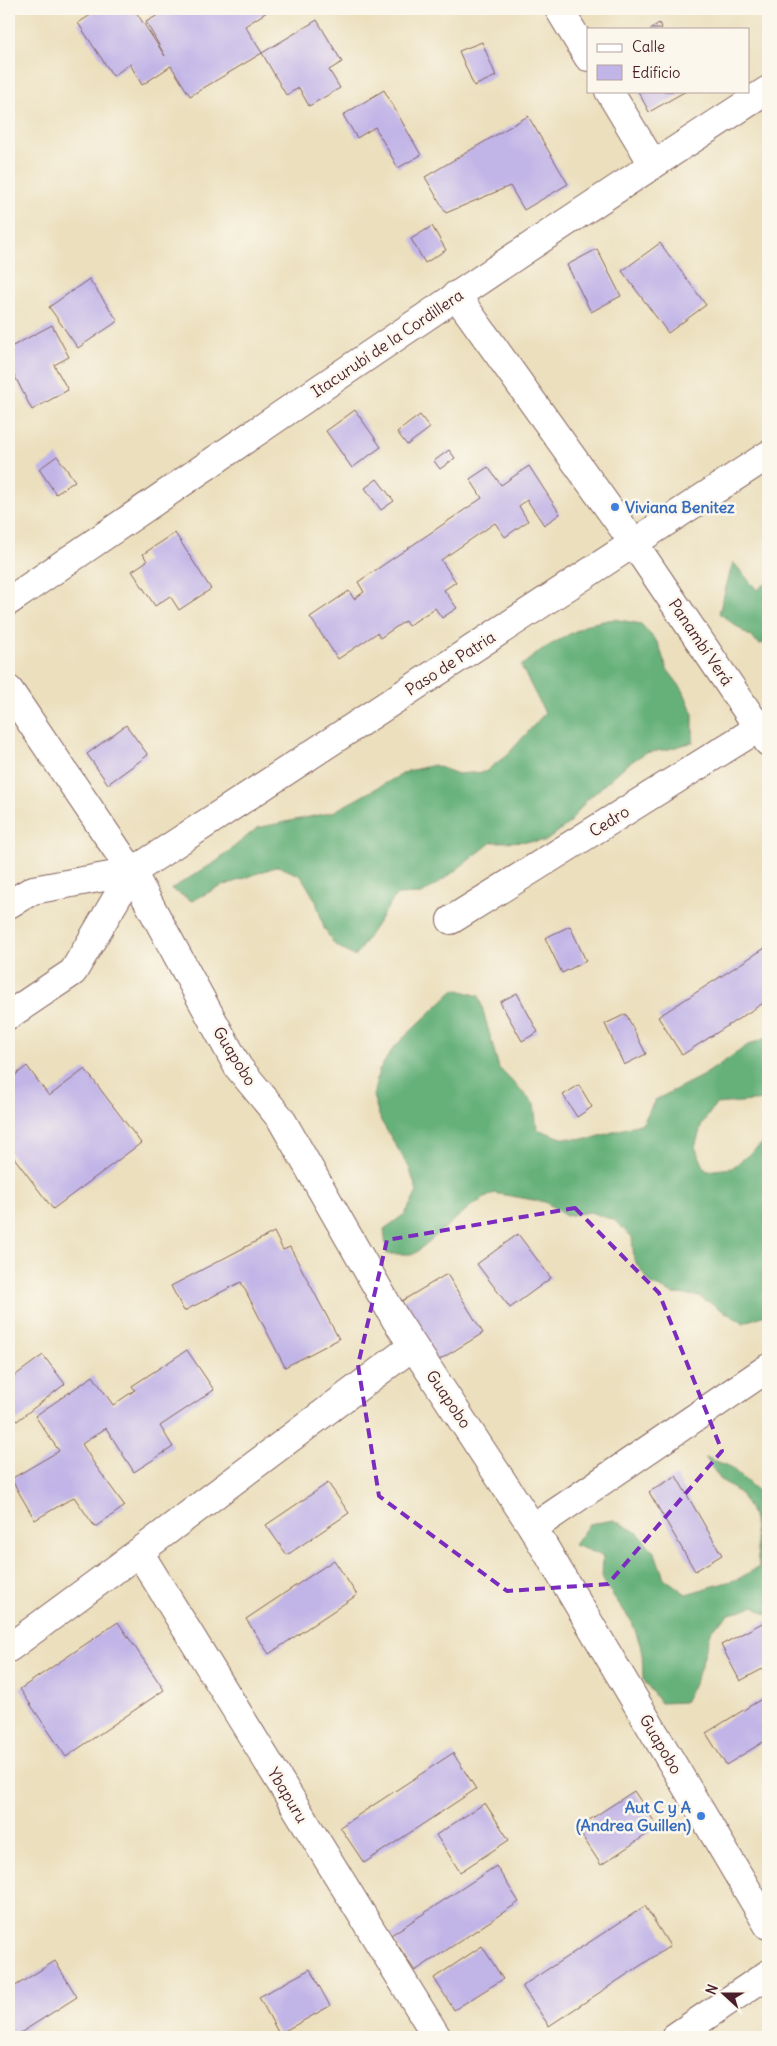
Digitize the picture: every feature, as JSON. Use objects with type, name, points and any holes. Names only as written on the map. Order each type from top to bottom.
[{"type":"street","points":[[559,9],[587,55]]},
{"type":"street","name":"Itacurubí de la Cordillera","points":[[9,601],[456,295],[768,90]]},
{"type":"street","points":[[610,92],[653,164]]},
{"type":"street","name":"Panambí Verá","points":[[456,295],[633,542],[765,731]]},
{"type":"street","name":"Paso de Patria","points":[[9,904],[33,890],[132,872],[768,455]]},
{"type":"street","points":[[9,690],[132,872]]},
{"type":"street","name":"Cedro","points":[[451,920],[765,731]]},
{"type":"street","name":"Paso de Patria","points":[[9,1015],[73,972],[132,872]]},
{"type":"street","name":"Guapobo","points":[[132,872],[238,1067],[281,1119],[396,1320],[533,1528],[768,1925]]},
{"type":"street","points":[[9,1648],[413,1346]]},
{"type":"street","points":[[533,1528],[768,1368]]},
{"type":"street","name":"Ybapuru","points":[[139,1552],[436,2037]]},
{"type":"street","points":[[675,2037],[768,1974]]},
{"type":"highlighted area","points":[[575,1208],[659,1293],[722,1451],[608,1584],[507,1591],[379,1496],[358,1365],[387,1240]]},
{"type":"green space","points":[[733,562],[757,590],[768,582],[768,642],[760,644],[719,613]]},
{"type":"green space","points":[[614,619],[641,624],[658,643],[667,669],[683,690],[693,714],[693,742],[645,753],[625,766],[586,801],[568,824],[546,841],[492,842],[422,894],[396,895],[355,957],[334,944],[324,928],[316,901],[301,876],[278,866],[217,888],[192,901],[171,889],[217,861],[257,828],[333,812],[408,771],[434,765],[458,774],[485,772],[508,754],[545,713],[521,666],[541,650],[588,624]]},
{"type":"green space","points":[[455,989],[479,996],[499,1068],[534,1104],[537,1129],[562,1138],[590,1139],[643,1123],[655,1100],[704,1075],[748,1045],[768,1037],[768,1098],[765,1100],[716,1104],[702,1124],[695,1147],[706,1171],[732,1168],[768,1139],[768,1314],[743,1323],[699,1296],[674,1294],[651,1284],[634,1260],[632,1237],[614,1220],[590,1212],[566,1216],[545,1202],[494,1193],[471,1206],[414,1254],[387,1254],[384,1229],[405,1214],[417,1192],[409,1167],[381,1121],[373,1096],[379,1070],[394,1047]]},
{"type":"green space","points":[[705,1457],[729,1466],[768,1500],[768,1615],[754,1606],[730,1614],[712,1629],[697,1678],[684,1702],[660,1703],[643,1679],[642,1650],[632,1622],[602,1580],[603,1556],[574,1545],[589,1524],[614,1520],[638,1533],[655,1553],[664,1578],[686,1594],[738,1579],[759,1567],[753,1515],[740,1494],[720,1479]]},
{"type":"building","points":[[100,9],[134,9],[165,56],[146,22],[168,9],[277,9],[271,12],[270,10],[245,26],[262,53],[190,96],[171,66],[142,85],[130,64],[113,76],[78,23]]},
{"type":"building","points":[[317,20],[342,62],[329,70],[340,88],[309,106],[299,88],[286,95],[262,53]]},
{"type":"building","points":[[659,23],[662,28],[652,28]]},
{"type":"building","points":[[482,42],[496,76],[474,86],[459,51]]},
{"type":"building","points":[[384,90],[421,155],[398,168],[375,127],[357,138],[343,115]]},
{"type":"building","points":[[639,92],[684,92],[649,112]]},
{"type":"building","points":[[528,116],[568,184],[524,210],[510,186],[446,213],[425,177]]},
{"type":"building","points":[[432,226],[446,250],[425,263],[411,239]]},
{"type":"building","points":[[660,243],[706,305],[668,333],[622,271]]},
{"type":"building","points":[[597,249],[621,296],[591,312],[567,265]]},
{"type":"building","points":[[89,279],[118,321],[78,348],[49,307]]},
{"type":"building","points":[[52,325],[69,357],[54,365],[68,390],[32,410],[9,365],[9,348]]},
{"type":"building","points":[[355,410],[381,447],[352,468],[326,431]]},
{"type":"building","points":[[420,415],[430,428],[407,445],[397,432]]},
{"type":"building","points":[[449,450],[455,458],[440,469],[434,461]]},
{"type":"building","points":[[57,456],[75,481],[56,494],[39,469]]},
{"type":"building","points":[[529,466],[560,514],[544,525],[527,500],[519,506],[528,521],[505,537],[495,523],[441,560],[456,582],[444,590],[457,608],[442,618],[435,608],[408,626],[405,621],[380,638],[377,633],[338,659],[310,617],[349,591],[354,599],[364,592],[358,582],[482,498],[470,479],[488,467],[501,485]]},
{"type":"building","points":[[377,479],[394,501],[381,510],[365,488]]},
{"type":"building","points":[[175,533],[211,589],[179,610],[170,596],[155,606],[132,571],[147,561],[143,554]]},
{"type":"building","points":[[126,725],[148,755],[108,784],[87,754]]},
{"type":"building","points":[[570,926],[586,961],[562,973],[545,938]]},
{"type":"building","points":[[768,946],[768,1000],[682,1055],[658,1017]]},
{"type":"building","points":[[517,993],[538,1032],[522,1041],[500,1002]]},
{"type":"building","points":[[626,1014],[646,1054],[624,1065],[605,1024]]},
{"type":"building","points":[[27,1066],[49,1096],[85,1069],[141,1143],[53,1209],[9,1151],[9,1080]]},
{"type":"building","points":[[579,1085],[592,1107],[577,1117],[563,1095]]},
{"type":"building","points":[[274,1232],[283,1250],[290,1247],[339,1339],[285,1367],[241,1282],[184,1311],[171,1286]]},
{"type":"building","points":[[518,1234],[551,1278],[510,1308],[477,1264]]},
{"type":"building","points":[[447,1274],[483,1333],[431,1365],[395,1305]]},
{"type":"building","points":[[187,1350],[214,1390],[160,1426],[173,1447],[134,1472],[106,1428],[82,1444],[125,1506],[95,1527],[74,1497],[35,1520],[11,1479],[59,1451],[35,1416],[93,1376],[113,1405],[135,1390],[132,1386]]},
{"type":"building","points":[[43,1355],[65,1384],[17,1421],[9,1409],[9,1380]]},
{"type":"building","points":[[676,1476],[722,1555],[695,1571],[649,1492]]},
{"type":"building","points":[[328,1483],[349,1513],[287,1555],[266,1525]]},
{"type":"building","points":[[334,1560],[357,1595],[269,1654],[246,1619]]},
{"type":"building","points":[[768,1620],[768,1666],[740,1681],[721,1645]]},
{"type":"building","points":[[118,1622],[164,1690],[66,1757],[20,1689]]},
{"type":"building","points":[[768,1695],[768,1739],[726,1765],[706,1733]]},
{"type":"building","points":[[453,1753],[476,1789],[364,1863],[340,1827]]},
{"type":"building","points":[[634,1791],[658,1827],[601,1865],[577,1828]]},
{"type":"building","points":[[485,1803],[509,1840],[460,1872],[436,1835]]},
{"type":"building","points":[[496,1866],[519,1902],[415,1971],[391,1935]]},
{"type":"building","points":[[645,1906],[670,1946],[549,2026],[522,1986]]},
{"type":"building","points":[[482,1946],[503,1979],[454,2010],[434,1978]]},
{"type":"building","points":[[55,1961],[77,1997],[14,2037],[9,2037],[9,1990]]},
{"type":"building","points":[[310,1969],[330,2006],[279,2034],[259,1997]]},
{"type":"place","name":"Viviana Benitez","points":[[615,507]]},
{"type":"place","name":"Aut C y A (Andrea Guillen)","points":[[701,1816]]}]
